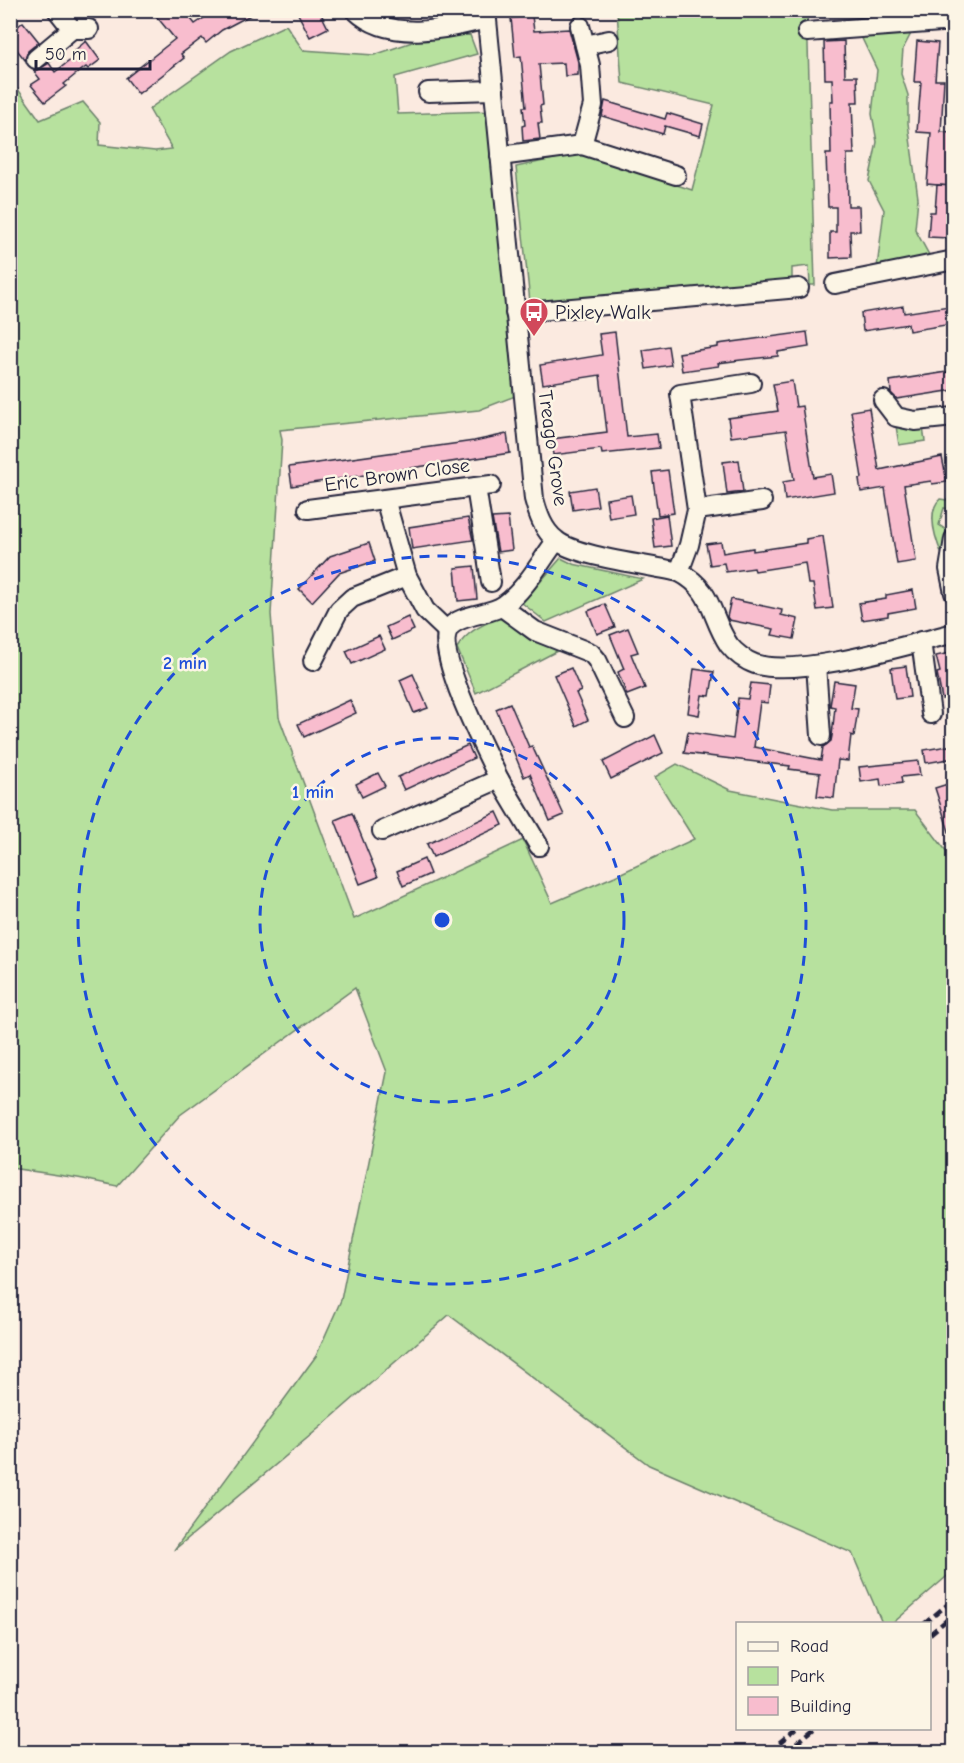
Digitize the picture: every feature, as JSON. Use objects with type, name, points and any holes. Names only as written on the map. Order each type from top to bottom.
[{"type":"street","points":[[36,59],[81,29],[57,10]]},
{"type":"street","points":[[355,10],[359,15],[389,30],[450,27],[487,15]]},
{"type":"street","name":"Treago Grove","points":[[487,15],[534,499],[538,515],[556,541]]},
{"type":"street","points":[[807,32],[931,17],[954,21]]},
{"type":"street","points":[[580,26],[590,65],[593,105],[582,145]]},
{"type":"street","points":[[585,45],[609,40]]},
{"type":"street","points":[[428,92],[494,90]]},
{"type":"street","points":[[500,156],[582,145],[676,176]]},
{"type":"street","points":[[836,284],[954,260]]},
{"type":"street","points":[[515,313],[799,288]]},
{"type":"street","points":[[679,572],[689,545],[697,510],[680,394],[751,383]]},
{"type":"street","points":[[883,400],[896,417],[915,421],[954,417]]},
{"type":"street","name":"Eric Brown Close","points":[[308,509],[484,486],[491,582]]},
{"type":"street","points":[[385,499],[407,576],[425,610],[447,631]]},
{"type":"street","points":[[697,510],[762,501]]},
{"type":"street","points":[[954,539],[949,569],[954,593]]},
{"type":"street","points":[[538,846],[499,779],[462,701],[445,641],[447,631],[455,622],[502,607],[518,592],[556,541],[582,552],[679,572],[691,578],[699,586],[730,646],[741,657],[754,664],[782,668],[816,665],[954,633]]},
{"type":"street","points":[[313,661],[339,610],[352,598],[407,576]]},
{"type":"street","points":[[502,607],[535,631],[591,653],[597,660],[625,718]]},
{"type":"street","points":[[921,642],[931,714]]},
{"type":"street","points":[[816,665],[821,736]]},
{"type":"street","points":[[382,831],[499,779]]},
{"type":"green space","points":[[617,11],[807,11],[815,285],[810,285],[809,266],[792,268],[792,279],[530,302],[516,167],[581,153],[692,190],[714,105],[622,83]]},
{"type":"green space","points":[[916,24],[903,49],[901,74],[908,95],[908,123],[918,198],[915,229],[934,264],[876,276],[884,210],[869,181],[877,142],[872,114],[877,70],[857,28]]},
{"type":"green space","points":[[286,25],[303,50],[374,55],[424,38],[470,35],[477,54],[395,77],[398,114],[493,111],[523,393],[479,410],[280,430],[282,440],[271,614],[279,717],[354,919],[523,840],[552,903],[694,839],[655,777],[677,764],[730,790],[832,810],[915,810],[953,858],[953,1571],[894,1622],[882,1622],[852,1553],[649,1465],[449,1315],[174,1550],[316,1356],[341,1300],[387,1072],[355,988],[180,1115],[117,1186],[11,1168],[10,78],[40,120],[83,102],[100,122],[99,145],[155,151],[172,149],[149,109],[231,51]]},
{"type":"green space","points":[[922,421],[925,441],[899,445],[896,426]]},
{"type":"green space","points":[[940,499],[953,501],[953,510],[944,508],[939,525],[948,531],[943,557],[935,535],[933,519]]},
{"type":"green space","points":[[561,558],[573,564],[643,579],[546,622],[522,603]]},
{"type":"green space","points":[[500,617],[539,642],[559,650],[476,693],[457,648],[471,632]]},
{"type":"building","points":[[164,10],[184,10],[195,24],[216,10],[260,10],[222,30],[206,43],[202,38],[181,54],[184,58],[138,94],[126,78],[175,39],[156,16]]},
{"type":"building","points":[[296,10],[319,10],[328,28],[310,37]]},
{"type":"building","points":[[532,16],[534,31],[569,29],[578,62],[578,75],[565,76],[564,63],[539,64],[543,105],[540,106],[542,123],[538,123],[540,139],[523,141],[522,126],[525,125],[523,107],[526,107],[521,56],[515,57],[511,18]]},
{"type":"building","points":[[23,22],[39,42],[28,51],[25,60],[10,41],[10,33]]},
{"type":"building","points":[[86,41],[100,60],[75,75],[64,84],[66,86],[45,102],[31,85],[40,79],[33,70],[38,70],[49,63],[55,72],[77,55],[74,51]]},
{"type":"building","points":[[844,41],[845,76],[857,76],[858,102],[852,102],[854,154],[847,154],[848,206],[859,206],[860,231],[850,231],[851,257],[830,258],[830,232],[836,232],[836,207],[828,207],[826,154],[831,154],[830,101],[833,101],[832,79],[825,79],[824,42]]},
{"type":"building","points":[[917,41],[938,43],[935,80],[944,80],[941,132],[952,133],[948,186],[927,184],[931,133],[917,132],[921,82],[914,82]]},
{"type":"building","points":[[605,101],[665,119],[667,113],[703,124],[700,136],[665,126],[663,134],[602,116]]},
{"type":"building","points":[[937,185],[954,186],[954,213],[951,212],[949,238],[928,237],[930,212],[935,212]]},
{"type":"building","points":[[903,306],[904,313],[949,306],[952,324],[909,331],[908,324],[863,331],[861,313]]},
{"type":"building","points":[[615,332],[627,437],[657,434],[659,448],[602,454],[601,449],[553,455],[551,439],[607,432],[600,375],[543,384],[540,365],[602,355],[599,334]]},
{"type":"building","points":[[807,332],[809,347],[778,352],[778,356],[718,363],[719,366],[682,371],[679,353],[718,347],[718,344]]},
{"type":"building","points":[[668,346],[671,365],[646,369],[643,350]]},
{"type":"building","points":[[954,371],[954,390],[897,399],[891,393],[890,381]]},
{"type":"building","points":[[792,381],[796,407],[802,406],[813,477],[831,474],[834,492],[785,500],[783,482],[794,480],[786,430],[731,437],[728,418],[778,411],[773,384]]},
{"type":"building","points":[[869,408],[879,470],[942,457],[947,482],[932,484],[931,481],[904,485],[916,561],[897,564],[885,488],[861,492],[859,479],[862,478],[851,411]]},
{"type":"building","points":[[507,434],[510,453],[292,486],[289,467],[474,441]]},
{"type":"building","points":[[739,460],[743,492],[727,494],[723,462]]},
{"type":"building","points":[[668,470],[674,513],[658,515],[652,472]]},
{"type":"building","points":[[595,487],[598,506],[573,510],[570,491]]},
{"type":"building","points":[[631,495],[634,514],[609,518],[606,499]]},
{"type":"building","points":[[667,515],[671,546],[655,548],[651,518]]},
{"type":"building","points":[[508,517],[512,550],[498,552],[492,518]]},
{"type":"building","points":[[468,518],[473,540],[412,549],[409,527]]},
{"type":"building","points":[[823,536],[833,608],[817,610],[813,584],[808,584],[805,563],[755,571],[754,568],[726,572],[724,563],[710,565],[706,544],[721,542],[723,553],[753,548],[753,551],[806,543],[806,539]]},
{"type":"building","points":[[369,543],[375,561],[339,573],[312,602],[299,589],[330,556]]},
{"type":"building","points":[[474,566],[477,599],[458,601],[455,568]]},
{"type":"building","points":[[913,590],[916,608],[862,620],[859,603],[886,599],[886,595]]},
{"type":"building","points":[[731,599],[782,610],[781,615],[798,619],[794,639],[772,635],[774,629],[729,620],[727,617]]},
{"type":"building","points":[[605,604],[615,627],[597,634],[588,611]]},
{"type":"building","points":[[408,617],[414,630],[392,640],[386,627]]},
{"type":"building","points":[[628,628],[638,652],[631,654],[645,688],[627,695],[618,672],[624,669],[610,635]]},
{"type":"building","points":[[379,636],[385,649],[352,664],[346,651]]},
{"type":"building","points":[[954,652],[954,696],[942,699],[936,656]]},
{"type":"building","points":[[906,666],[910,697],[895,699],[891,668]]},
{"type":"building","points":[[571,668],[581,691],[576,693],[588,720],[576,726],[554,675]]},
{"type":"building","points":[[694,669],[714,672],[710,696],[702,695],[699,715],[688,713]]},
{"type":"building","points":[[413,674],[428,708],[414,713],[400,680]]},
{"type":"building","points":[[834,681],[855,684],[851,708],[858,709],[854,736],[851,735],[848,761],[838,760],[834,798],[817,796],[820,773],[789,769],[790,766],[684,753],[688,732],[733,739],[738,698],[748,699],[751,683],[770,685],[768,703],[760,702],[754,747],[821,760],[823,747],[831,741],[832,736],[835,707],[830,706]]},
{"type":"building","points":[[350,700],[356,713],[304,737],[298,724]]},
{"type":"building","points":[[510,703],[529,747],[532,746],[564,815],[550,821],[530,774],[524,777],[496,709]]},
{"type":"building","points":[[655,735],[663,753],[611,779],[603,762]]},
{"type":"building","points":[[468,745],[474,758],[404,790],[398,777]]},
{"type":"building","points":[[954,745],[954,758],[926,763],[924,750]]},
{"type":"building","points":[[918,761],[920,775],[901,777],[902,783],[881,786],[880,779],[861,782],[859,767]]},
{"type":"building","points":[[378,773],[385,786],[362,797],[356,784]]},
{"type":"building","points":[[954,782],[954,838],[951,838],[935,788]]},
{"type":"building","points":[[497,812],[503,825],[433,857],[427,844]]},
{"type":"building","points":[[352,813],[378,877],[360,884],[335,820]]},
{"type":"building","points":[[424,859],[430,874],[403,886],[397,871]]},
{"type":"railway","points":[[926,1622],[954,1599]]},
{"type":"railway","points":[[931,1633],[954,1614]]},
{"type":"railway","points":[[769,1752],[796,1730]]},
{"type":"railway","points":[[786,1752],[813,1730]]},
{"type":"place","name":"Pixley Walk","points":[[534,338]]}]
